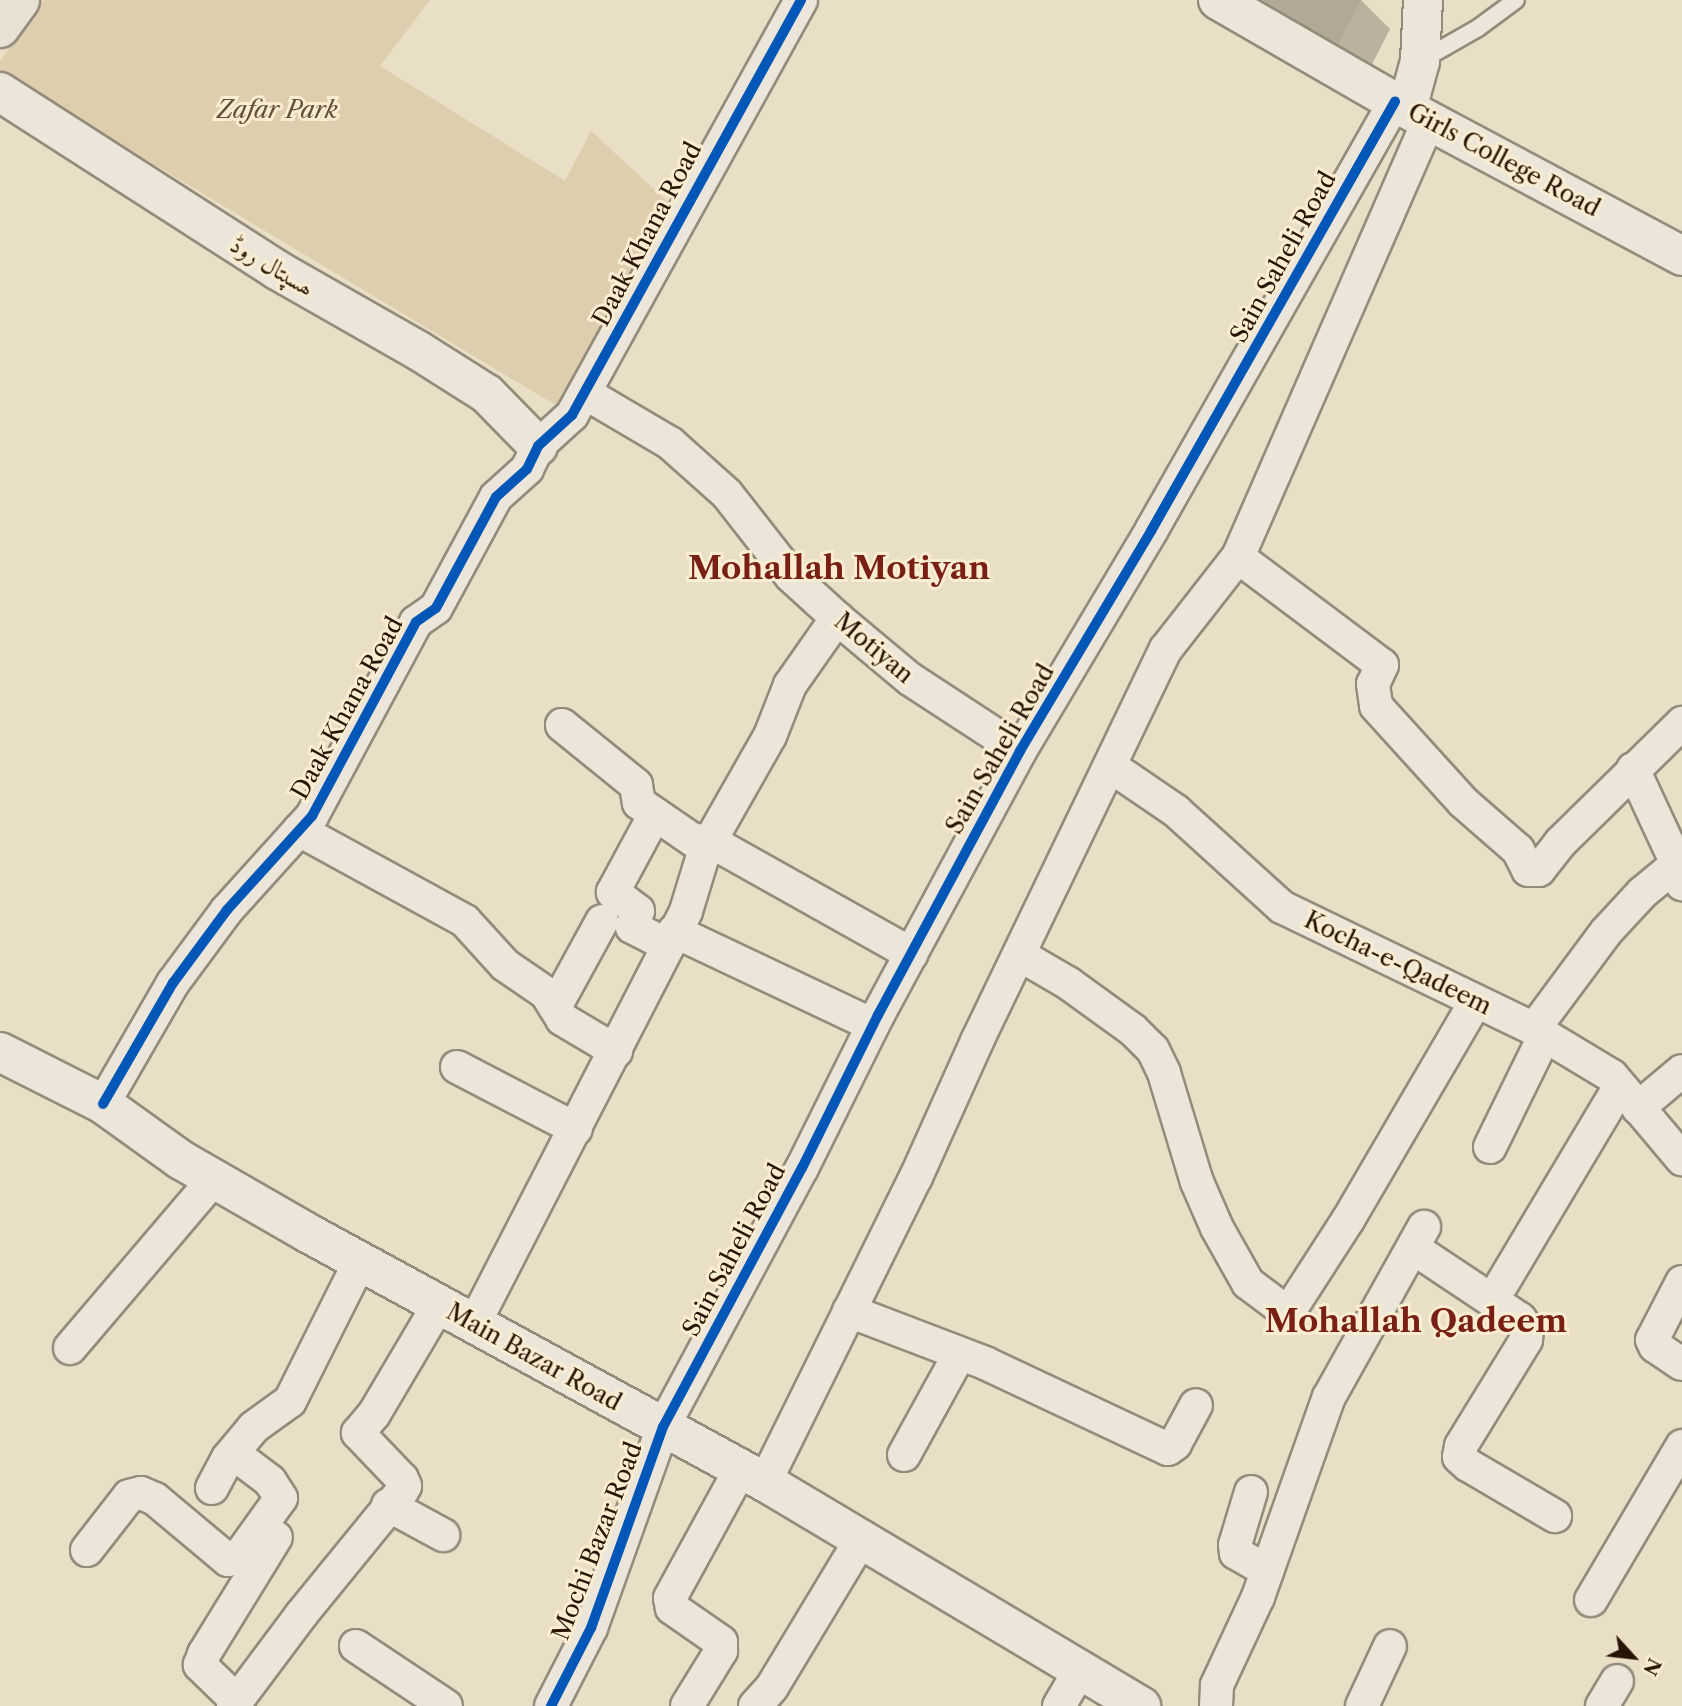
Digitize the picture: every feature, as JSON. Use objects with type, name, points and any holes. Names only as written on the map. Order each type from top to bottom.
[{"type":"highway","points":[[0,28],[20,0]]},
{"type":"main road","name":"Girls College Road","points":[[1218,0],[1410,110],[1682,256]]},
{"type":"main road","points":[[1410,110],[1420,61],[1423,0]]},
{"type":"main road","name":"ھسپتال روڈ","points":[[0,92],[277,270],[487,394],[538,446]]},
{"type":"main road","name":"Main Bazar Road","points":[[0,1052],[103,1104],[181,1160],[752,1476],[1141,1706]]},
{"type":"street","name":"Daak Khana Road","points":[[103,1104],[173,983],[227,910],[312,816],[416,622],[436,608],[496,497],[527,469],[538,446],[572,415],[801,0]]},
{"type":"street","points":[[687,1706],[721,1651],[721,1642],[672,1608],[670,1598],[752,1476],[849,1311],[916,1177],[942,1117],[1166,649],[1238,556],[1410,110]]},
{"type":"street","name":"Sain Saheli Road","points":[[663,1427],[1020,751],[1158,519],[1410,110]]},
{"type":"street","name":"Motiyan","points":[[584,393],[670,443],[727,494],[791,576],[837,618],[909,679],[1020,751]]},
{"type":"street","points":[[1238,556],[1382,666],[1373,684],[1376,706],[1463,802],[1518,850],[1528,870],[1539,870],[1561,842],[1682,723]]},
{"type":"street","points":[[474,1324],[489,1290],[576,1129],[686,911],[710,841],[770,736],[790,685],[837,618]]},
{"type":"street","points":[[562,725],[636,785],[639,803],[692,841],[710,841],[911,954]]},
{"type":"street","name":"Kocha-e-Qadeem","points":[[1110,766],[1176,811],[1282,907],[1539,1033],[1612,1076],[1682,1159]]},
{"type":"street","points":[[1490,1147],[1539,1033],[1606,932],[1642,893],[1679,875],[1633,769]]},
{"type":"street","points":[[655,814],[613,892],[638,911],[632,927],[671,938],[873,1025]]},
{"type":"street","points":[[299,830],[465,921],[505,965],[546,993],[562,1019],[616,1051]]},
{"type":"street","points":[[555,1007],[602,921]]},
{"type":"street","points":[[1020,956],[1068,983],[1133,1030],[1153,1050],[1164,1073],[1197,1182],[1217,1228],[1248,1283],[1288,1313],[1348,1220],[1366,1184],[1475,1003]]},
{"type":"street","points":[[457,1067],[576,1129]]},
{"type":"street","points":[[1502,1284],[1629,1097],[1682,1071]]},
{"type":"street","points":[[70,1348],[214,1179]]},
{"type":"street","points":[[1216,1706],[1217,1685],[1267,1571],[1329,1397],[1419,1237],[1520,1319],[1527,1329],[1526,1340],[1461,1447],[1459,1457],[1468,1465],[1555,1516]]},
{"type":"street","points":[[212,1488],[233,1453],[254,1427],[289,1401],[360,1261]]},
{"type":"street","points":[[1682,1282],[1652,1340],[1655,1346],[1682,1364]]},
{"type":"street","points":[[279,1504],[289,1509],[288,1514],[200,1665],[235,1703],[388,1505],[402,1491],[402,1479],[358,1433],[374,1413],[439,1304]]},
{"type":"street","points":[[849,1311],[985,1363],[1168,1449],[1175,1444],[1196,1405]]},
{"type":"street","points":[[904,1455],[959,1355]]},
{"type":"street","name":"Mochi Bazar Road","points":[[551,1706],[591,1628],[663,1427]]},
{"type":"street","points":[[1591,1600],[1682,1446]]},
{"type":"street","points":[[87,1549],[129,1496],[141,1493],[155,1499],[228,1560],[240,1555],[279,1504],[278,1491],[270,1481],[233,1453]]},
{"type":"street","points":[[1251,1492],[1235,1545],[1236,1553],[1267,1571]]},
{"type":"street","points":[[388,1505],[443,1535]]},
{"type":"street","points":[[755,1706],[772,1687],[859,1541]]},
{"type":"street","points":[[356,1646],[446,1706]]},
{"type":"street","points":[[1362,1706],[1390,1646]]},
{"type":"street","points":[[1059,1706],[1080,1670]]},
{"type":"lane","points":[[1420,61],[1478,28],[1517,0]]},
{"type":"green space","name":"Zafar Park","points":[[44,0],[430,0],[380,66],[565,181],[591,131],[681,214],[569,413],[0,72],[0,61]]},
{"type":"building","points":[[1262,0],[1361,0],[1338,44]]},
{"type":"cycle path","points":[[103,1104],[173,983],[227,910],[312,816],[416,622],[436,608],[496,497],[527,469],[538,446],[572,415],[801,0]]},
{"type":"cycle path","points":[[551,1706],[591,1628],[663,1427],[802,1168],[878,1015],[1020,751],[1151,531],[1395,102]]},
{"type":"district","name":"Mohallah Motiyan","points":[[839,568]]},
{"type":"district","name":"Mohallah Qadeem","points":[[1416,1321]]}]
